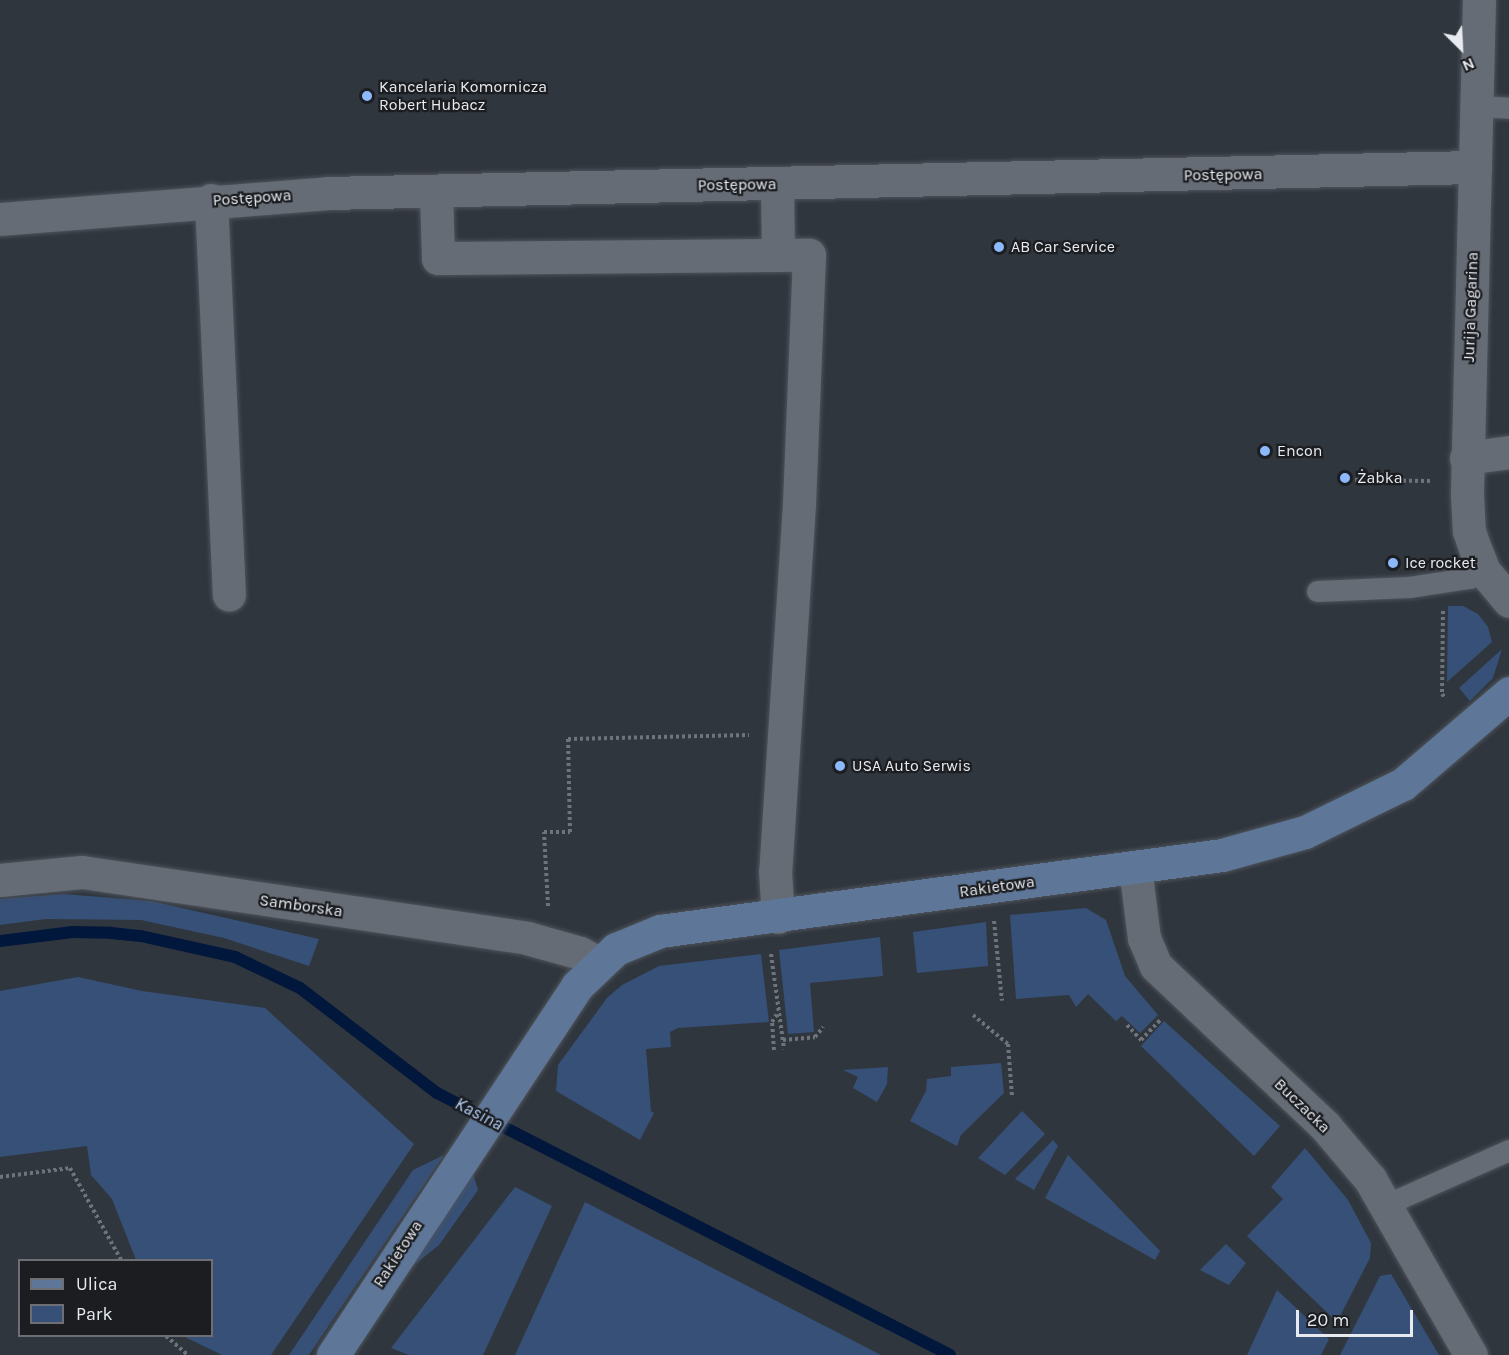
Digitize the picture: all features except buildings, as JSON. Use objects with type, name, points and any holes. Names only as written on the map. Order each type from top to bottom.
[{"type":"street","name":"Jurija Gagarina","points":[[1479,0],[1466,458],[1469,531],[1484,571],[1509,602]]},
{"type":"street","name":"Postępowa","points":[[0,219],[211,200],[436,191],[1476,167]]},
{"type":"street","points":[[777,184],[778,255]]},
{"type":"street","points":[[436,191],[438,258],[809,255],[799,504],[775,871],[774,930]]},
{"type":"street","points":[[211,200],[229,595]]},
{"type":"street","points":[[1466,458],[1509,452]]},
{"type":"street","name":"Rakietowa","points":[[333,1355],[464,1153],[511,1087],[577,986],[598,963],[616,949],[660,931],[774,930],[1245,849],[1305,832],[1367,804],[1403,784],[1509,693]]},
{"type":"street","name":"Buczacka","points":[[1135,867],[1144,938],[1156,966],[1325,1126],[1370,1179],[1471,1355]]},
{"type":"street","name":"Samborska","points":[[0,880],[82,872],[527,938],[580,953],[598,963]]},
{"type":"lane","points":[[1476,106],[1509,108]]},
{"type":"lane","points":[[1317,591],[1409,587],[1469,578],[1484,571]]},
{"type":"lane","points":[[1385,1205],[1509,1150]]},
{"type":"path","points":[[1355,480],[1435,481]]},
{"type":"path","points":[[548,904],[544,832],[570,832],[568,739],[783,737]]},
{"type":"path","points":[[994,914],[1002,1001]]},
{"type":"path","points":[[774,930],[777,1014],[782,1022],[784,1049]]},
{"type":"path","points":[[1127,1025],[1142,1040],[1166,1013]]},
{"type":"path","points":[[774,1050],[772,1022],[777,1014]]},
{"type":"path","points":[[973,1015],[1008,1044],[1012,1096]]},
{"type":"path","points":[[783,1040],[814,1037],[823,1027]]},
{"type":"path","points":[[0,1177],[70,1168],[120,1259]]},
{"type":"path","points":[[168,1337],[188,1355]]},
{"type":"green space","points":[[1448,606],[1463,606],[1478,614],[1488,627],[1492,642],[1447,682]]},
{"type":"green space","points":[[1502,649],[1493,678],[1470,701],[1459,688]]},
{"type":"green space","points":[[63,894],[151,901],[319,939],[309,966],[224,938],[141,920],[46,919],[0,925],[0,899]]},
{"type":"green space","points":[[1086,908],[1106,920],[1125,976],[1158,1015],[1140,1033],[1122,1016],[1116,1021],[1088,994],[1076,1007],[1069,995],[1016,999],[1010,915]]},
{"type":"green space","points":[[986,922],[988,966],[917,973],[913,932]]},
{"type":"green space","points":[[880,937],[883,976],[810,983],[814,1032],[788,1034],[779,950]]},
{"type":"green space","points":[[761,954],[769,1022],[678,1028],[670,1032],[671,1047],[646,1049],[651,1111],[654,1113],[640,1140],[556,1091],[558,1065],[607,998],[622,985],[659,966]]},
{"type":"green space","points":[[78,977],[142,991],[265,1008],[414,1144],[271,1355],[222,1355],[185,1337],[213,1337],[213,1259],[136,1259],[112,1199],[91,1175],[87,1146],[0,1157],[0,991]]},
{"type":"green space","points":[[1164,1021],[1280,1126],[1254,1156],[1141,1046]]},
{"type":"green space","points":[[1001,1063],[1004,1093],[961,1135],[957,1146],[910,1121],[926,1091],[927,1079],[951,1076],[951,1067]]},
{"type":"green space","points":[[888,1067],[887,1084],[877,1102],[853,1088],[858,1077],[843,1070]]},
{"type":"green space","points":[[1022,1111],[1045,1134],[1005,1175],[978,1158]]},
{"type":"green space","points":[[1053,1140],[1058,1146],[1034,1190],[1015,1179]]},
{"type":"green space","points":[[1305,1148],[1348,1200],[1371,1243],[1370,1258],[1337,1322],[1247,1236],[1283,1199],[1271,1187]]},
{"type":"green space","points":[[444,1155],[309,1355],[289,1355],[413,1170]]},
{"type":"green space","points":[[1068,1155],[1160,1251],[1155,1260],[1045,1198]]},
{"type":"green space","points":[[472,1170],[478,1190],[439,1245],[409,1269]]},
{"type":"green space","points":[[515,1187],[552,1206],[483,1355],[409,1355],[391,1348]]},
{"type":"green space","points":[[585,1202],[881,1355],[515,1355]]},
{"type":"green space","points":[[1226,1244],[1246,1263],[1229,1285],[1200,1270]]},
{"type":"green space","points":[[1391,1274],[1439,1355],[1340,1355],[1380,1276]]},
{"type":"green space","points":[[1277,1290],[1329,1339],[1321,1355],[1247,1355]]},
{"type":"waterway","name":"Kasina","points":[[0,941],[72,932],[111,933],[141,936],[235,957],[300,988],[437,1093],[950,1355]]},
{"type":"place","name":"Kancelaria Komornicza Robert Hubacz","points":[[367,96]]},
{"type":"place","name":"AB Car Service","points":[[999,247]]},
{"type":"place","name":"Encon","points":[[1265,451]]},
{"type":"place","name":"Żabka","points":[[1345,478]]},
{"type":"place","name":"Ice rocket","points":[[1393,563]]},
{"type":"place","name":"USA Auto Serwis","points":[[840,766]]}]
